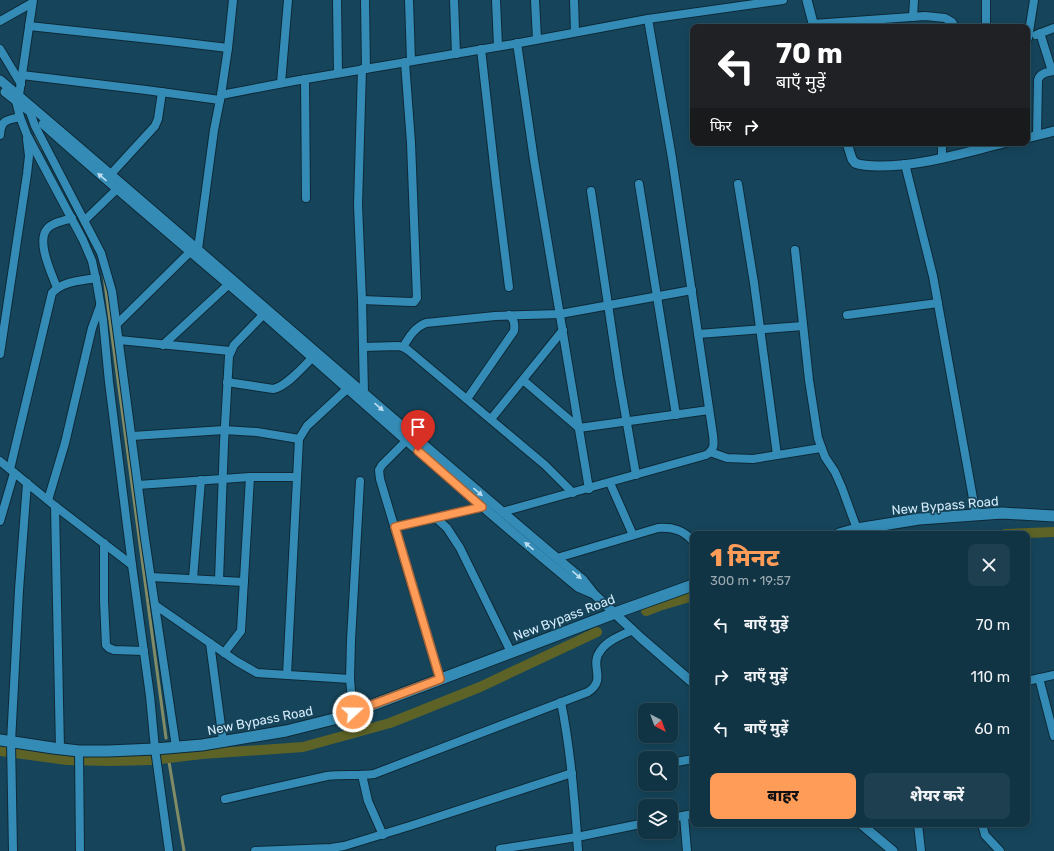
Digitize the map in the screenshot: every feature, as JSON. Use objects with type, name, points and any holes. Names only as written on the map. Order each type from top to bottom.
[{"type":"main road","name":"New Bypass Road","points":[[850,531],[857,529],[883,530],[919,519],[1002,514],[1054,516]]},
{"type":"main road","name":"New Bypass Road","points":[[7,744],[60,749],[79,754],[108,751],[156,758],[176,747],[286,731],[338,718],[690,586]]},
{"type":"street","points":[[117,324],[194,251],[228,48],[233,0]]},
{"type":"street","points":[[281,83],[288,0]]},
{"type":"street","points":[[337,0],[338,73]]},
{"type":"street","points":[[364,394],[358,205],[364,69],[365,0]]},
{"type":"street","points":[[362,300],[414,302],[417,298],[408,61],[409,0]]},
{"type":"street","points":[[454,0],[456,54]]},
{"type":"street","points":[[496,0],[498,46]]},
{"type":"street","points":[[535,0],[537,39]]},
{"type":"street","points":[[574,0],[575,32]]},
{"type":"street","points":[[0,49],[22,80],[220,98],[281,83],[456,54],[648,19],[783,0]]},
{"type":"street","points":[[807,0],[814,24]]},
{"type":"street","points":[[913,16],[914,0]]},
{"type":"street","points":[[986,0],[986,24]]},
{"type":"street","points":[[1030,25],[1034,0]]},
{"type":"street","points":[[0,21],[32,2]]},
{"type":"street","points":[[32,2],[22,80],[18,98],[20,118],[27,135],[72,218],[92,261],[96,278],[150,696],[168,851]]},
{"type":"street","points":[[825,24],[913,16],[945,18],[953,24]]},
{"type":"street","points":[[502,512],[706,455],[713,448],[714,443],[672,158],[648,19]]},
{"type":"street","points":[[29,26],[169,40],[228,48]]},
{"type":"street","points":[[1030,37],[1054,28]]},
{"type":"street","points":[[1037,135],[1039,76],[1053,71],[1040,33]]},
{"type":"street","points":[[517,43],[534,160],[589,488]]},
{"type":"street","points":[[481,49],[509,287]]},
{"type":"street","points":[[0,73],[2,84],[111,174],[263,315],[406,441],[578,587],[594,594]]},
{"type":"street","points":[[305,79],[306,198]]},
{"type":"street","points":[[111,174],[155,126],[158,119],[162,92]]},
{"type":"street","points":[[18,98],[30,112],[117,189],[194,251],[583,580],[594,594],[690,679]]},
{"type":"street","points":[[30,112],[35,126],[101,253],[108,273],[117,324],[138,484],[176,747]]},
{"type":"street","points":[[0,135],[3,122],[9,119],[20,118]]},
{"type":"street","points":[[1030,137],[1054,131]]},
{"type":"street","points":[[0,354],[27,174],[29,156],[27,135]]},
{"type":"street","points":[[848,146],[852,159],[859,165],[893,166],[942,158],[992,146]]},
{"type":"street","points":[[942,146],[942,158]]},
{"type":"street","points":[[905,164],[923,231],[938,303],[976,515]]},
{"type":"street","points":[[639,184],[676,415]]},
{"type":"street","points":[[738,184],[777,455]]},
{"type":"street","points":[[85,220],[117,189]]},
{"type":"street","points":[[591,191],[636,475]]},
{"type":"street","points":[[57,288],[43,247],[44,236],[47,229],[52,225],[72,218]]},
{"type":"street","points":[[795,250],[814,417],[821,448],[825,458],[835,472],[857,529]]},
{"type":"street","points":[[0,521],[52,293],[57,288],[67,283],[96,278]]},
{"type":"street","points":[[164,344],[229,284]]},
{"type":"street","points":[[403,346],[415,329],[426,323],[509,315],[560,314],[692,290]]},
{"type":"street","points":[[48,500],[65,443],[92,328],[100,303]]},
{"type":"street","points":[[847,315],[938,303]]},
{"type":"street","points":[[219,580],[224,430],[230,351],[263,315]]},
{"type":"street","points":[[467,399],[514,331],[515,324],[509,315]]},
{"type":"street","points":[[698,334],[803,326]]},
{"type":"street","points":[[491,419],[563,330]]},
{"type":"street","points":[[119,340],[230,351]]},
{"type":"street","points":[[363,347],[403,346],[545,465],[574,493]]},
{"type":"street","points":[[227,382],[273,389],[278,388],[312,358]]},
{"type":"street","points":[[523,380],[579,428],[709,410]]},
{"type":"street","points":[[287,676],[299,439],[311,421],[347,389]]},
{"type":"street","points":[[132,436],[224,430],[257,432],[299,439]]},
{"type":"street","points":[[406,441],[382,465],[380,470],[380,479],[440,679]]},
{"type":"street","points":[[710,452],[727,458],[753,459],[821,448]]},
{"type":"street","points":[[0,461],[55,506],[132,565]]},
{"type":"street","points":[[224,653],[241,631],[250,477]]},
{"type":"street","points":[[138,484],[223,478],[297,477]]},
{"type":"street","points":[[193,579],[201,480]]},
{"type":"street","points":[[353,712],[350,679],[351,640],[360,481]]},
{"type":"street","points":[[610,483],[633,535]]},
{"type":"street","points":[[13,851],[11,761],[7,744],[28,484]]},
{"type":"street","points":[[55,506],[60,749]]},
{"type":"street","points":[[395,527],[482,507]]},
{"type":"street","points":[[436,518],[447,528],[460,548],[511,652]]},
{"type":"street","points":[[557,558],[658,528],[666,527],[679,530],[690,538]]},
{"type":"street","points":[[104,543],[106,645],[114,650],[144,651]]},
{"type":"street","points":[[151,577],[244,582]]},
{"type":"street","points":[[155,605],[224,653],[257,673],[350,679]]},
{"type":"street","points":[[225,799],[327,776],[350,774],[362,776],[374,774],[588,692],[597,686],[598,681],[596,663],[599,651],[608,643],[633,630]]},
{"type":"street","points":[[210,643],[223,741]]},
{"type":"street","points":[[1030,680],[1054,675]]},
{"type":"street","points":[[1038,678],[1054,736]]},
{"type":"street","points":[[561,702],[567,730],[572,773],[578,851]]},
{"type":"street","points":[[79,754],[80,851]]},
{"type":"street","points":[[678,762],[690,760]]},
{"type":"street","points":[[255,851],[331,848],[344,846],[383,835],[572,773]]},
{"type":"street","points":[[362,776],[368,801],[383,835]]},
{"type":"street","points":[[678,817],[690,815]]},
{"type":"street","points":[[684,816],[686,851]]},
{"type":"street","points":[[500,849],[577,837],[638,824]]},
{"type":"street","points":[[865,827],[893,851]]},
{"type":"street","points":[[918,827],[921,851]]},
{"type":"street","points":[[983,827],[985,835],[1000,851]]},
{"type":"waterway","points":[[36,136],[43,149]]},
{"type":"waterway","points":[[104,276],[166,738]]},
{"type":"waterway","points":[[1030,533],[1054,532]]},
{"type":"waterway","points":[[646,611],[690,597]]},
{"type":"waterway","points":[[0,751],[67,760],[111,761],[152,760],[202,754],[303,747],[390,723],[480,687],[597,632]]},
{"type":"waterway","points":[[168,756],[184,851]]},
{"type":"route","points":[[353,712],[440,679],[395,527],[482,507],[418,451]]}]
